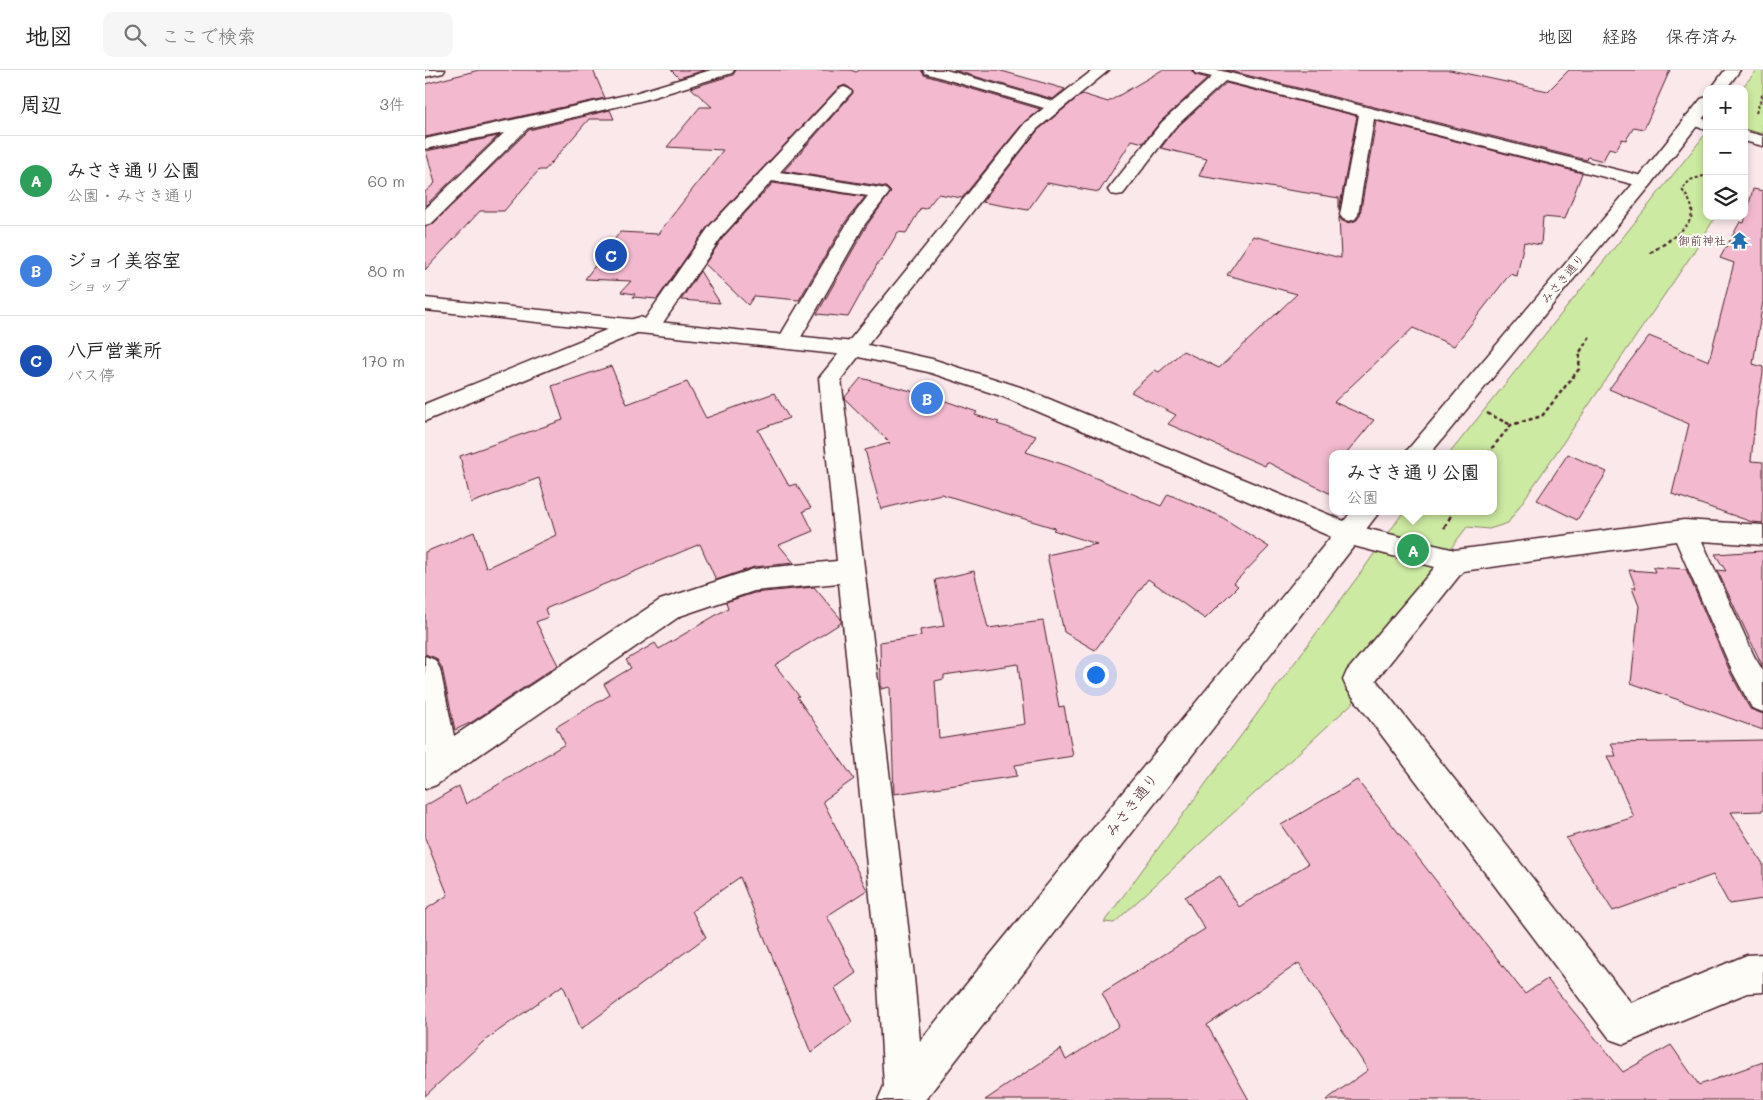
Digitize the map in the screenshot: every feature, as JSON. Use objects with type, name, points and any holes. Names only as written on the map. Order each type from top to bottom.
[{"type":"street","points":[[425,144],[639,97],[727,70]]},
{"type":"street","points":[[930,70],[1055,106]]},
{"type":"street","points":[[903,1098],[895,967],[830,378],[1031,126],[1102,70]]},
{"type":"street","points":[[1200,70],[1644,182]]},
{"type":"street","points":[[1721,85],[1733,70]]},
{"type":"street","points":[[1117,190],[1168,125],[1222,76]]},
{"type":"street","points":[[425,413],[645,325],[716,231],[844,92]]},
{"type":"street","points":[[1349,215],[1367,112]]},
{"type":"street","name":"みさき通り","points":[[1418,450],[1644,182],[1699,123]]},
{"type":"street","points":[[425,219],[522,124]]},
{"type":"street","points":[[1748,137],[1763,141]]},
{"type":"street","points":[[769,174],[881,194],[857,222],[787,341]]},
{"type":"street","points":[[425,304],[645,325],[854,349],[932,366],[1012,392],[1329,512]]},
{"type":"street","points":[[1336,515],[1357,523],[1448,547],[1684,530],[1763,535]]},
{"type":"street","name":"みさき通り","points":[[903,1098],[1357,523]]},
{"type":"street","points":[[1684,530],[1743,664],[1763,698]]},
{"type":"street","points":[[1448,547],[1358,680],[1625,1025],[1747,974],[1763,973]]},
{"type":"street","points":[[425,669],[434,768],[670,608],[754,580],[851,571]]},
{"type":"path","points":[[1650,253],[1688,225],[1693,216],[1693,207],[1682,190],[1690,180],[1703,176]]},
{"type":"path","points":[[1490,450],[1511,426],[1542,416],[1579,369],[1580,352],[1590,336]]},
{"type":"path","points":[[1484,412],[1511,426]]},
{"type":"path","points":[[1448,547],[1453,515]]},
{"type":"green space","points":[[1757,70],[1763,70],[1763,134],[1748,130],[1748,85],[1744,85]]},
{"type":"green space","points":[[1703,137],[1703,220],[1714,220],[1691,256],[1508,523],[1489,529],[1467,527],[1428,578],[1358,698],[1114,923],[1104,922],[1401,515],[1497,515],[1497,450],[1452,450]]},
{"type":"building","points":[[479,70],[593,70],[605,98],[425,137],[425,84]]},
{"type":"building","points":[[671,70],[705,70],[679,78]]},
{"type":"building","points":[[736,70],[850,70],[856,72],[860,70],[921,70],[924,75],[1040,109],[1024,122],[962,198],[938,194],[926,209],[921,208],[906,233],[898,232],[881,261],[879,261],[848,317],[817,314],[867,225],[891,192],[886,187],[784,171],[853,93],[845,85],[838,88],[708,226],[657,299],[633,297],[635,294],[621,292],[631,281],[585,279],[620,232],[658,234],[723,150],[667,147],[700,107],[712,107],[691,88],[733,75]]},
{"type":"building","points":[[953,70],[998,70],[1065,89],[1053,99]]},
{"type":"building","points":[[1162,70],[1191,70],[1195,75],[1208,78],[1161,121],[1143,143],[1132,140],[1099,192],[1047,183],[1028,210],[982,202],[1038,130],[1082,94],[1108,102]]},
{"type":"building","points":[[1226,70],[1450,70],[1548,91],[1569,70],[1670,70],[1644,129],[1634,127],[1626,140],[1622,139],[1616,150],[1609,148],[1603,161],[1588,157],[1587,160]]},
{"type":"building","points":[[1226,83],[1357,116],[1339,210],[1339,198],[1199,176],[1207,159],[1161,148],[1175,129]]},
{"type":"building","points":[[610,110],[614,119],[589,119],[545,170],[539,170],[504,211],[480,211],[425,270],[425,227],[433,224],[529,130]]},
{"type":"building","points":[[1376,121],[1582,173],[1565,219],[1543,217],[1541,245],[1524,242],[1517,276],[1510,274],[1454,346],[1413,328],[1334,402],[1374,420],[1349,450],[1329,450],[1329,493],[1267,462],[1265,466],[1168,424],[1176,415],[1131,392],[1155,370],[1159,372],[1183,351],[1219,368],[1297,294],[1227,275],[1253,236],[1341,258],[1339,217],[1342,221],[1350,223],[1357,220],[1360,215]]},
{"type":"building","points":[[498,136],[425,206],[425,192],[435,183],[426,151]]},
{"type":"building","points":[[773,183],[865,197],[846,221],[799,300],[754,296],[748,305],[705,264],[724,236]]},
{"type":"building","points":[[1753,189],[1763,191],[1763,301],[1753,364],[1763,367],[1763,374],[1756,410],[1751,461],[1763,462],[1763,523],[1752,522],[1672,494],[1689,424],[1609,389],[1649,336],[1709,361],[1734,263],[1720,258],[1740,222],[1744,223],[1745,220],[1748,220],[1748,208]]},
{"type":"building","points":[[700,271],[720,303],[681,300]]},
{"type":"building","points":[[611,366],[627,404],[687,382],[706,418],[774,393],[789,418],[758,430],[789,486],[796,484],[811,508],[803,511],[813,531],[779,545],[794,563],[754,567],[716,580],[700,544],[545,609],[548,617],[536,622],[558,665],[472,722],[455,730],[442,668],[436,658],[425,654],[425,552],[474,532],[486,568],[556,535],[539,478],[471,503],[460,456],[563,420],[552,386]]},
{"type":"building","points":[[861,378],[934,397],[977,412],[975,415],[999,422],[997,424],[1036,436],[1026,452],[1068,466],[1161,506],[1168,494],[1220,516],[1269,547],[1234,583],[1238,586],[1205,619],[1148,579],[1095,650],[1064,632],[1047,555],[1097,544],[1053,530],[1055,528],[941,494],[881,509],[865,450],[890,443],[846,400],[845,397]]},
{"type":"building","points":[[1568,454],[1607,472],[1577,520],[1537,500]]},
{"type":"building","points":[[1763,551],[1763,667],[1717,570],[1726,571],[1715,554]]},
{"type":"building","points":[[1653,567],[1686,569],[1731,674],[1750,709],[1763,714],[1763,730],[1631,683],[1639,606],[1632,588],[1636,588],[1629,570],[1655,572]]},
{"type":"building","points":[[974,571],[988,628],[1043,621],[1059,707],[1064,706],[1073,756],[1015,765],[1017,776],[894,794],[890,687],[881,689],[880,642],[921,636],[920,630],[944,626],[935,580]],"holes":[[[1018,664],[1025,724],[939,738],[935,681],[944,679],[944,675]]]},
{"type":"building","points":[[814,587],[841,619],[841,623],[775,665],[799,696],[797,697],[854,779],[823,801],[867,890],[827,916],[856,973],[835,988],[852,1022],[811,1053],[740,877],[692,911],[706,937],[581,1029],[563,985],[484,1041],[425,1096],[425,910],[448,895],[425,838],[425,806],[459,786],[466,804],[565,744],[556,727],[610,695],[604,684],[631,668],[626,660],[655,643],[659,649],[728,608],[726,602],[754,593]]},
{"type":"building","points":[[1763,740],[1763,811],[1731,812],[1763,864],[1763,899],[1729,904],[1713,875],[1613,911],[1566,838],[1634,817],[1607,756],[1616,756],[1611,743]]},
{"type":"building","points":[[1357,780],[1525,994],[1547,979],[1623,1072],[1671,1045],[1699,1085],[1763,1062],[1763,1100],[1326,1100],[1368,1070],[1299,963],[1207,1025],[1249,1100],[985,1100],[1061,1049],[1066,1060],[1119,1026],[1102,993],[1205,929],[1185,897],[1220,876],[1239,907],[1308,864],[1281,825]]},
{"type":"place","name":"御前神社","points":[[1740,241]]},
{"type":"place","name":"八戸営業所","points":[[611,255]]},
{"type":"place","name":"ジョイ美容室","points":[[927,398]]},
{"type":"place","name":"みさき通り公園","points":[[1413,550]]}]
